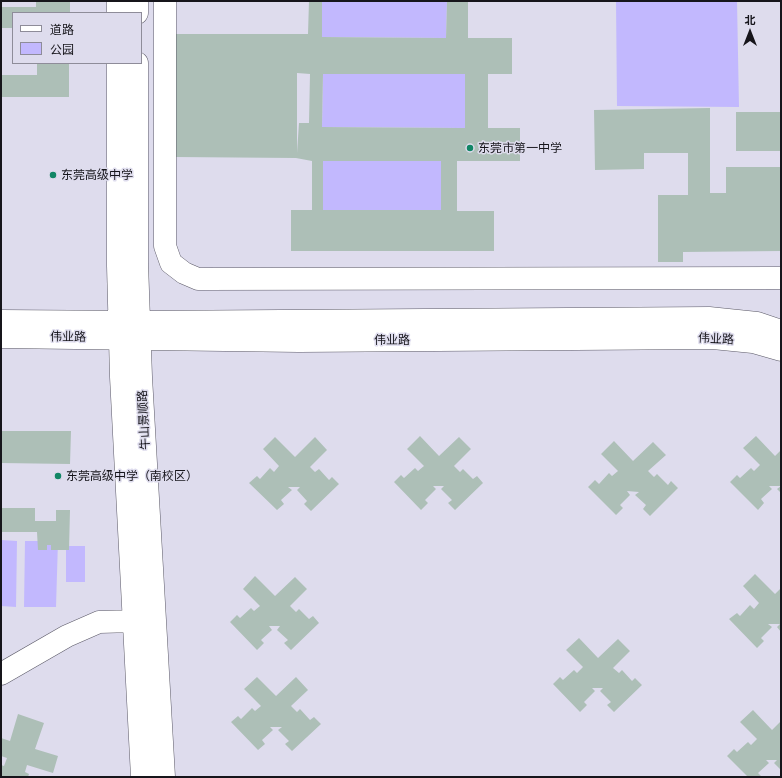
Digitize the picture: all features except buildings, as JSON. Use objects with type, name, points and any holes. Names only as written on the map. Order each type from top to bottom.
[{"type":"street","points":[[118,1],[118,12]]},
{"type":"street","points":[[137,1],[137,12]]},
{"type":"street","points":[[165,1],[165,246],[171,263],[184,273],[198,279],[781,278]]},
{"type":"street","name":"牛山景顺路","points":[[118,64],[118,266],[130,330],[164,777]]},
{"type":"street","name":"牛山景顺路","points":[[137,64],[137,263],[130,330],[134,621],[142,777]]},
{"type":"street","name":"伟业路","points":[[1,337],[130,330],[709,318],[757,324],[781,331]]},
{"type":"street","name":"伟业路","points":[[1,321],[299,341],[713,338],[753,342],[781,350]]},
{"type":"street","points":[[1,674],[67,636],[99,622],[134,621]]},
{"type":"green space","points":[[322,1],[447,1],[446,38],[322,37]]},
{"type":"green space","points":[[616,1],[737,1],[739,107],[617,106]]},
{"type":"green space","points":[[323,74],[465,74],[465,128],[322,127]]},
{"type":"green space","points":[[323,161],[441,161],[441,210],[323,210]]},
{"type":"green space","points":[[1,540],[17,541],[16,607],[1,606]]},
{"type":"green space","points":[[25,541],[58,541],[56,607],[24,607]]},
{"type":"green space","points":[[66,546],[85,546],[85,582],[66,582]]},
{"type":"place","name":"东莞市第一中学","points":[[470,148]]},
{"type":"place","name":"东莞高级中学","points":[[53,175]]},
{"type":"place","name":"东莞高级中学（南校区）","points":[[58,476]]}]
